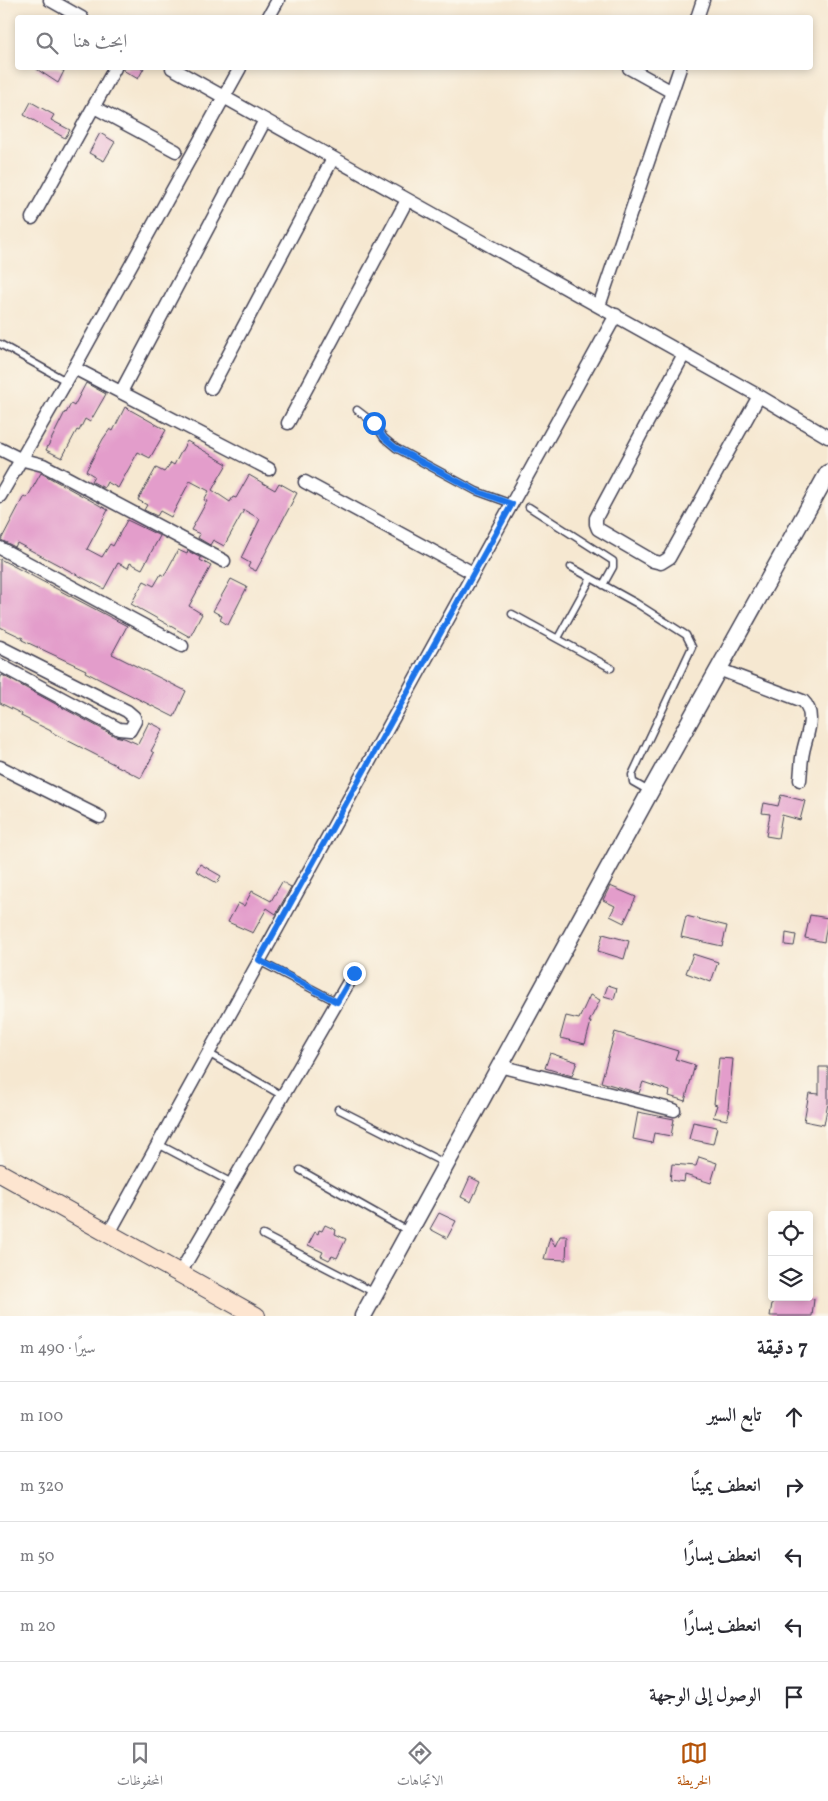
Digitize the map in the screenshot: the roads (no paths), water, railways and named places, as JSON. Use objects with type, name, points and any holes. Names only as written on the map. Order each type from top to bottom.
[{"type":"main road","points":[[0,1173],[256,1316]]},
{"type":"street","points":[[50,0],[64,3],[78,15]]},
{"type":"street","points":[[270,15],[278,0]]},
{"type":"street","points":[[32,218],[114,70]]},
{"type":"street","points":[[176,70],[616,315],[828,437]]},
{"type":"street","points":[[0,496],[74,368],[239,70]]},
{"type":"street","points":[[633,70],[672,92]]},
{"type":"street","points":[[599,306],[679,70]]},
{"type":"street","points":[[94,107],[176,151]]},
{"type":"street","points":[[121,392],[265,120]]},
{"type":"street","points":[[211,388],[333,158]]},
{"type":"street","points":[[288,423],[407,200]]},
{"type":"street","points":[[109,1233],[616,315]]},
{"type":"street","points":[[684,354],[596,518],[598,529],[653,561],[661,562],[669,558],[759,396]]},
{"type":"street","points":[[74,368],[269,469]]},
{"type":"street","points":[[0,449],[20,459],[43,465],[224,561]]},
{"type":"street","points":[[363,1316],[718,668],[828,473]]},
{"type":"street","points":[[306,482],[473,573]]},
{"type":"street","points":[[0,548],[182,646]]},
{"type":"street","points":[[0,647],[127,711],[134,717],[135,721],[130,730],[119,729],[0,665]]},
{"type":"street","points":[[718,668],[803,701],[807,705],[810,720],[802,753],[800,780]]},
{"type":"street","points":[[0,766],[100,817]]},
{"type":"street","points":[[180,1273],[354,973]]},
{"type":"street","points":[[499,1066],[674,1110]]},
{"type":"lane","points":[[0,344],[66,381]]},
{"type":"lane","points":[[357,410],[374,423],[384,438],[396,448],[476,491],[512,504]]},
{"type":"lane","points":[[529,507],[613,561],[613,567],[604,585]]},
{"type":"lane","points":[[571,567],[636,603],[686,636],[692,647],[632,775],[633,782],[650,792]]},
{"type":"lane","points":[[558,638],[591,578]]},
{"type":"lane","points":[[512,614],[611,668]]},
{"type":"lane","points":[[259,960],[337,1002]]},
{"type":"lane","points":[[208,1053],[283,1096]]},
{"type":"lane","points":[[338,1109],[446,1164]]},
{"type":"lane","points":[[158,1144],[232,1183]]},
{"type":"lane","points":[[300,1170],[409,1232]]},
{"type":"lane","points":[[263,1236],[376,1293]]}]
